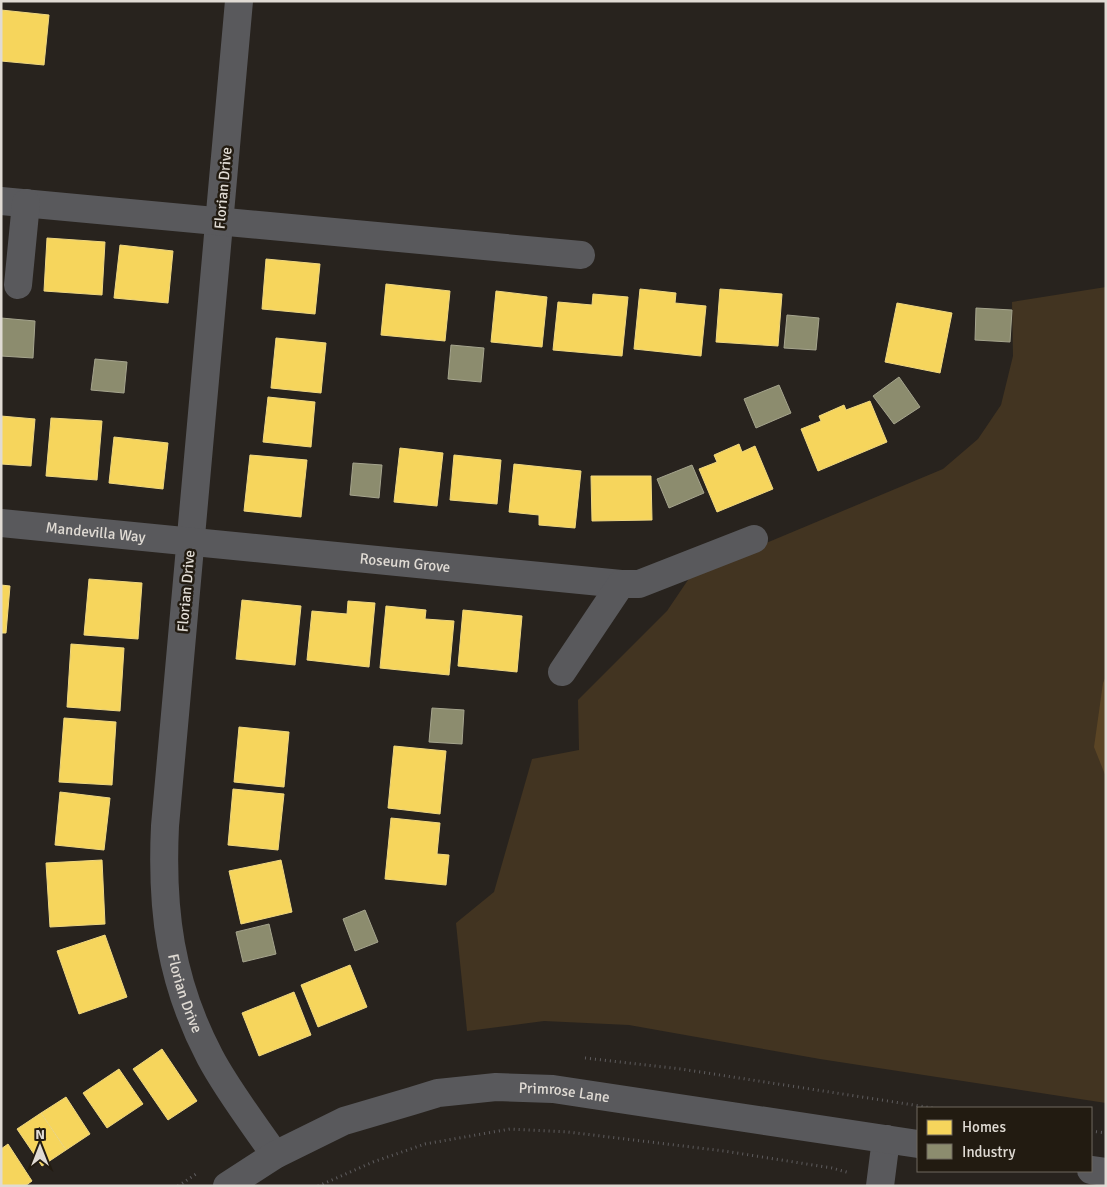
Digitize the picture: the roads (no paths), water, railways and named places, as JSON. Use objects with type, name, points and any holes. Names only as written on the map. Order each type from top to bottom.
[{"type":"street","name":"Florian Drive","points":[[240,1],[190,542],[163,868],[167,920],[175,968],[191,1019],[211,1059],[275,1155]]},
{"type":"street","points":[[18,285],[14,202],[581,255]]},
{"type":"street","name":"Mandevilla Way","points":[[1,523],[190,542]]},
{"type":"street","name":"Roseum Grove","points":[[190,542],[621,584],[639,584],[754,539]]},
{"type":"street","points":[[562,672],[621,584]]},
{"type":"street","name":"Primrose Lane","points":[[227,1186],[275,1155],[352,1118],[438,1093],[496,1087],[553,1089],[917,1144]]},
{"type":"street","points":[[880,1184],[886,1139]]},
{"type":"street","points":[[1092,1170],[1106,1172]]}]
